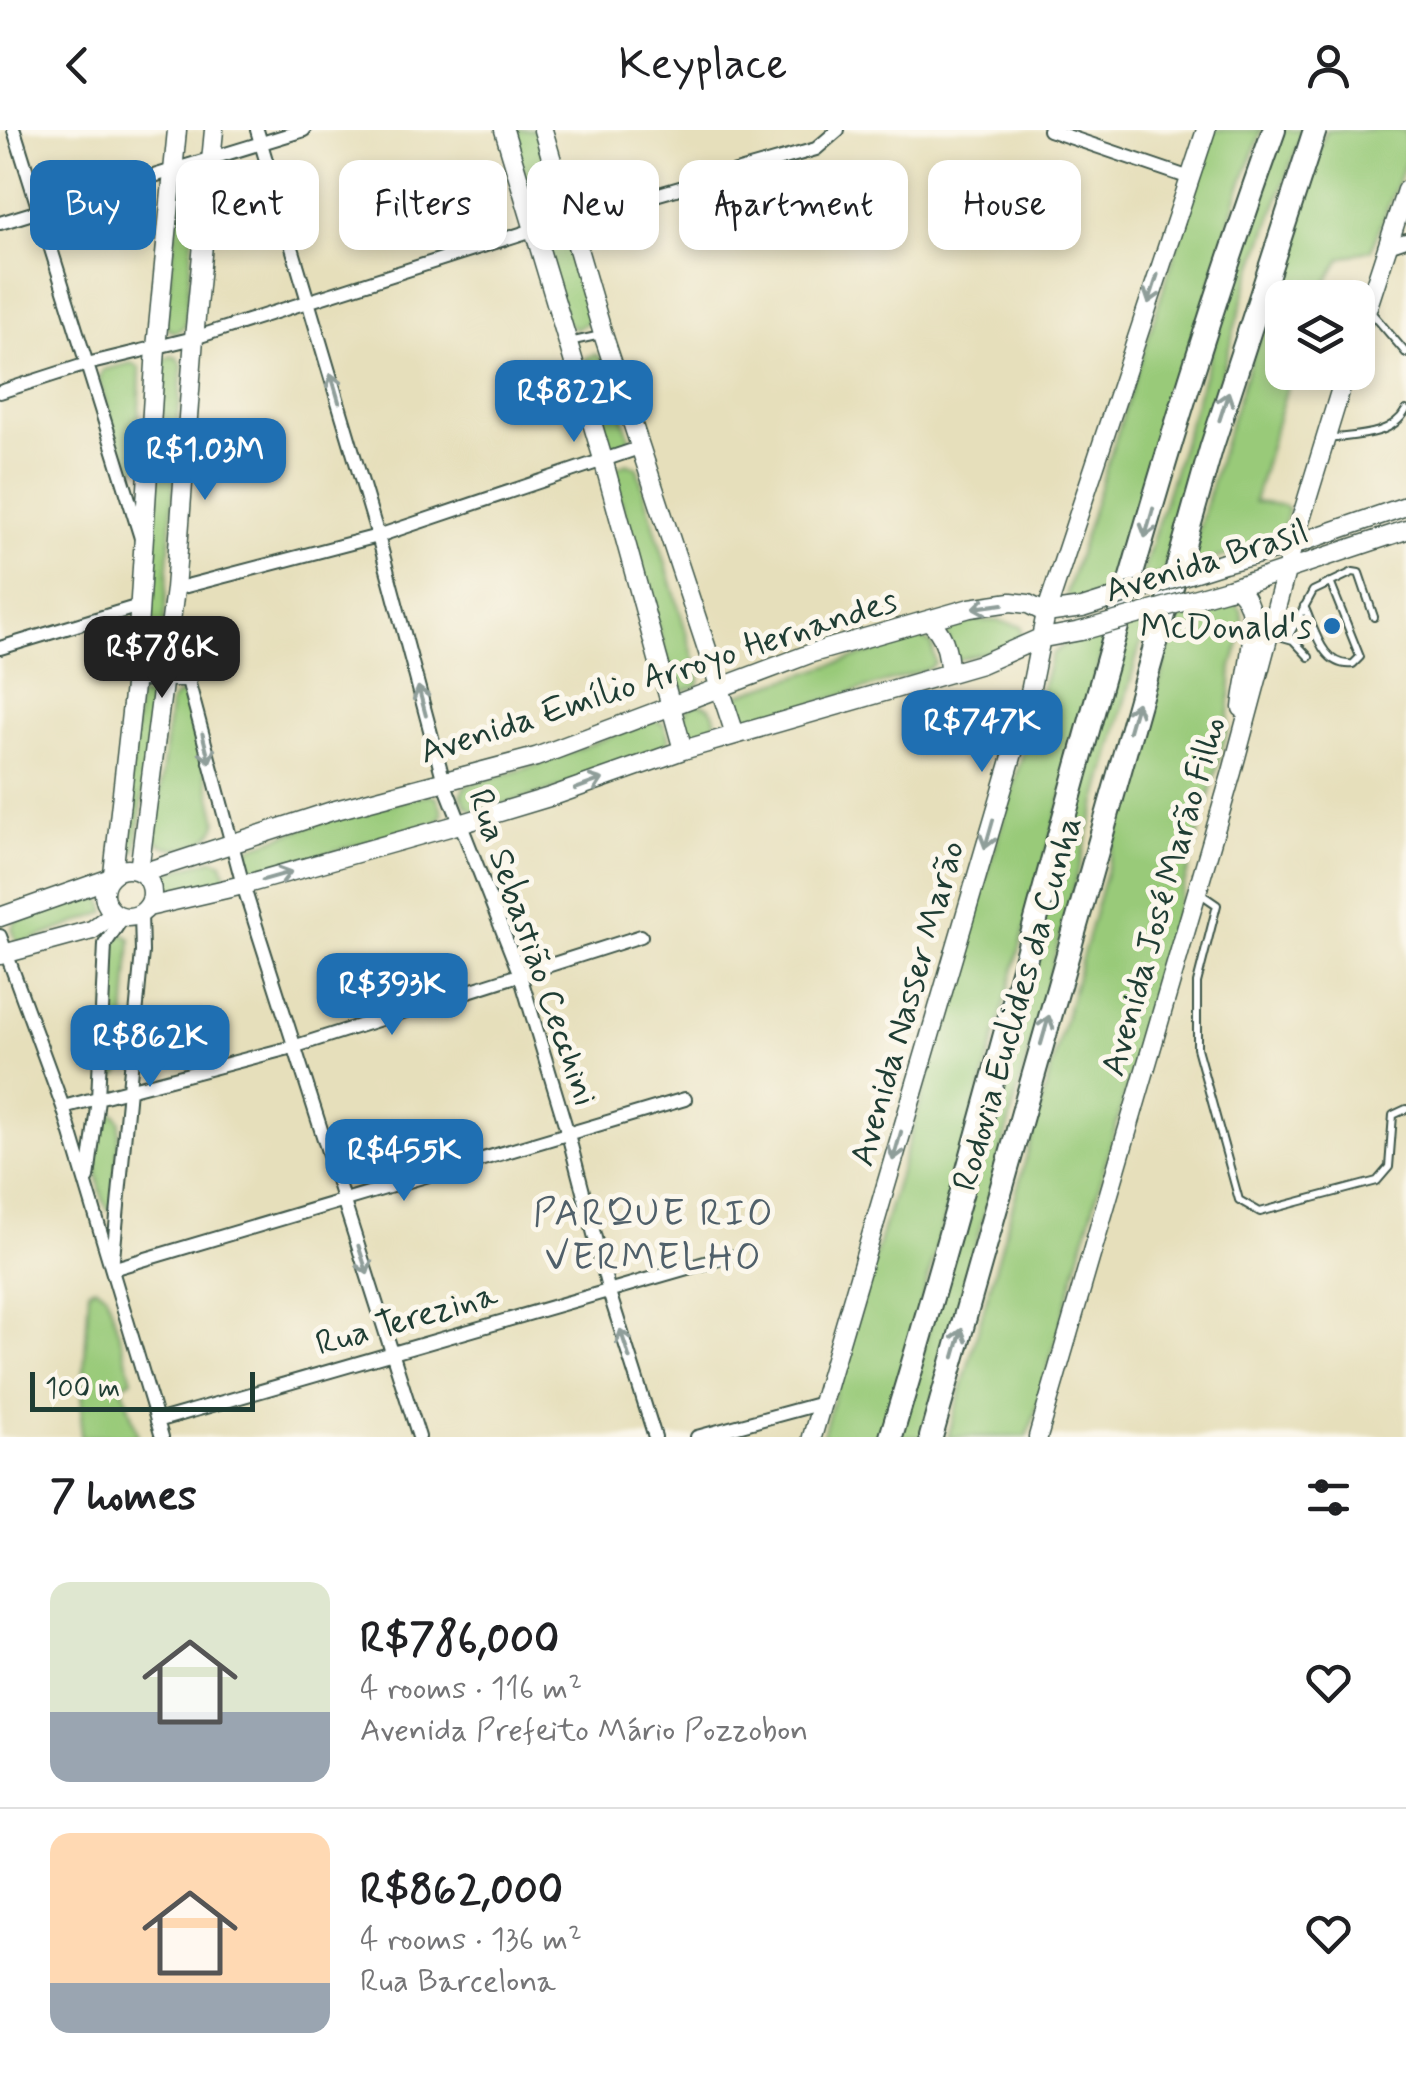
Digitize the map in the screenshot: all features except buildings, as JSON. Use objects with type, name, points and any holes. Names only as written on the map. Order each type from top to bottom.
[{"type":"highway","name":"Rodovia Euclides da Cunha","points":[[891,1437],[1139,557],[1223,276],[1274,130]]},
{"type":"highway","name":"Rodovia Euclides da Cunha","points":[[931,1437],[1210,449],[1315,130]]},
{"type":"main road","points":[[132,912],[104,897],[111,876],[136,677],[156,348],[177,130]]},
{"type":"main road","points":[[211,160],[214,130]]},
{"type":"main road","points":[[504,130],[527,207]]},
{"type":"main road","points":[[543,130],[552,160]]},
{"type":"main road","name":"Avenida Nasser Marão","points":[[812,1437],[1028,702],[1038,639],[1206,130]]},
{"type":"main road","points":[[1374,280],[1406,190]]},
{"type":"main road","points":[[132,912],[153,892],[140,872],[176,589],[202,250]]},
{"type":"main road","points":[[540,250],[683,750]]},
{"type":"main road","points":[[578,250],[735,734]]},
{"type":"main road","name":"Avenida José Marão Filho","points":[[1038,1437],[1232,772],[1280,635],[1287,572],[1341,390]]},
{"type":"main road","points":[[1400,508],[1403,531]]},
{"type":"main road","name":"Avenida Brasil","points":[[1082,608],[1294,545],[1400,508]]},
{"type":"main road","name":"Avenida Brasil","points":[[1038,639],[1082,631],[1287,572],[1403,531]]},
{"type":"main road","points":[[1232,588],[1245,593],[1252,606],[1232,772]]},
{"type":"main road","name":"Avenida Emílio Arroyo Hernandes","points":[[0,917],[124,869],[140,872],[332,810],[536,758],[812,653],[970,608],[1012,602],[1028,604],[1046,613],[1082,608]]},
{"type":"main road","points":[[929,621],[944,643],[950,673]]},
{"type":"main road","points":[[2,948],[92,930],[132,912],[460,824],[735,734],[982,664],[1038,639]]},
{"type":"main road","points":[[136,677],[188,677]]},
{"type":"street","points":[[14,130],[30,182]]},
{"type":"street","points":[[211,160],[260,137],[304,130]]},
{"type":"street","points":[[659,195],[816,149],[838,130]]},
{"type":"street","points":[[1050,130],[1190,178]]},
{"type":"street","name":"Rua Sebastião Cecchini","points":[[260,137],[378,536],[444,782],[520,974],[568,1134],[609,1292],[655,1437]]},
{"type":"street","points":[[156,177],[176,171]]},
{"type":"street","points":[[0,222],[30,214]]},
{"type":"street","points":[[0,392],[87,364],[194,338],[527,232]]},
{"type":"street","points":[[1385,246],[1406,240]]},
{"type":"street","points":[[51,250],[142,540]]},
{"type":"street","points":[[176,589],[378,536],[639,448]]},
{"type":"street","points":[[0,648],[139,606]]},
{"type":"street","points":[[172,620],[231,844],[419,1437]]},
{"type":"street","points":[[112,1269],[142,952],[132,912]]},
{"type":"street","points":[[87,1186],[98,1099],[105,944],[132,912]]},
{"type":"street","points":[[62,1107],[293,1047],[641,936]]},
{"type":"street","points":[[2,948],[62,1107],[162,1437]]},
{"type":"street","points":[[112,1269],[685,1099]]},
{"type":"street","name":"Rua Terezina","points":[[157,1421],[729,1256]]},
{"type":"street","points":[[697,1437],[822,1402]]},
{"type":"lane","points":[[1375,316],[1403,342],[1406,353]]},
{"type":"lane","points":[[568,342],[603,334]]},
{"type":"lane","points":[[1326,440],[1385,430],[1398,424],[1406,410]]},
{"type":"lane","points":[[1309,657],[1280,635],[1313,591],[1353,572],[1359,573],[1374,617]]},
{"type":"lane","points":[[1304,606],[1328,658],[1343,665],[1353,664],[1360,656],[1330,582]]},
{"type":"lane","points":[[1197,892],[1217,904],[1197,984],[1197,1048],[1240,1200],[1260,1212],[1376,1181],[1389,1166],[1393,1115],[1406,1109]]},
{"type":"green space","points":[[511,130],[537,130],[545,160],[527,160],[527,190]]},
{"type":"green space","points":[[1214,130],[1262,130],[1239,190],[1123,585],[1068,602],[1067,591]]},
{"type":"green space","points":[[1281,130],[1303,130],[1249,279],[1164,573],[1140,580]]},
{"type":"green space","points":[[1326,130],[1406,130],[1406,161],[1371,250],[1341,258],[1328,280],[1277,280]]},
{"type":"green space","points":[[176,226],[176,250],[192,250],[185,326],[176,332],[165,323]]},
{"type":"green space","points":[[544,250],[571,250],[593,319],[576,329],[566,322]]},
{"type":"green space","points":[[1265,317],[1265,390],[1286,390],[1254,502],[1283,505],[1288,510],[1281,537],[1275,543],[1188,566]]},
{"type":"green space","points":[[595,354],[603,359],[630,439],[626,447],[614,451],[605,447],[581,370],[585,359]]},
{"type":"green space","points":[[171,356],[182,365],[162,653],[153,663],[143,656],[161,363]]},
{"type":"green space","points":[[131,363],[140,368],[138,466],[134,472],[125,468],[99,379],[103,370]]},
{"type":"green space","points":[[627,463],[637,468],[700,678],[698,686],[683,691],[675,685],[615,481],[615,468]]},
{"type":"green space","points":[[1232,600],[1241,610],[1244,628],[1232,667],[1228,729],[1035,1414],[1027,1437],[948,1437],[1179,611]]},
{"type":"green space","points":[[976,620],[1021,626],[1021,636],[1011,645],[954,661],[946,629]]},
{"type":"green space","points":[[1147,620],[923,1437],[899,1437],[1123,627]]},
{"type":"green space","points":[[1108,631],[884,1437],[822,1437],[1052,654],[1065,644]]},
{"type":"green space","points":[[920,637],[932,644],[935,663],[929,669],[751,723],[740,716],[736,700],[740,694]]},
{"type":"green space","points":[[178,694],[189,702],[217,821],[209,837],[191,846],[171,848],[155,839],[170,704]]},
{"type":"green space","points":[[139,697],[154,698],[136,852],[125,852],[122,846]]},
{"type":"green space","points":[[699,704],[710,709],[715,720],[710,731],[699,736],[688,731],[683,720],[688,709]]},
{"type":"green space","points":[[654,720],[664,724],[669,740],[663,750],[550,791],[475,812],[466,806],[461,794],[465,786],[537,765]]},
{"type":"green space","points":[[429,794],[437,798],[443,814],[438,822],[262,872],[251,869],[245,855],[251,847],[335,817]]},
{"type":"green space","points":[[214,859],[222,863],[226,876],[222,884],[159,900],[157,875]]},
{"type":"green space","points":[[100,892],[106,912],[23,943],[16,941],[12,928],[16,921]]},
{"type":"green space","points":[[124,934],[131,939],[121,1072],[113,1079],[102,1068],[113,944]]},
{"type":"green space","points":[[108,1112],[120,1122],[113,1207],[108,1210],[100,1188],[96,1145]]},
{"type":"green space","points":[[96,1287],[106,1295],[111,1307],[132,1379],[122,1386],[138,1436],[80,1437],[89,1289]]},
{"type":"place","name":"McDonald's","points":[[1332,626]]},
{"type":"district","name":"PARQUE RIO VERMELHO","points":[[654,1234]]}]
